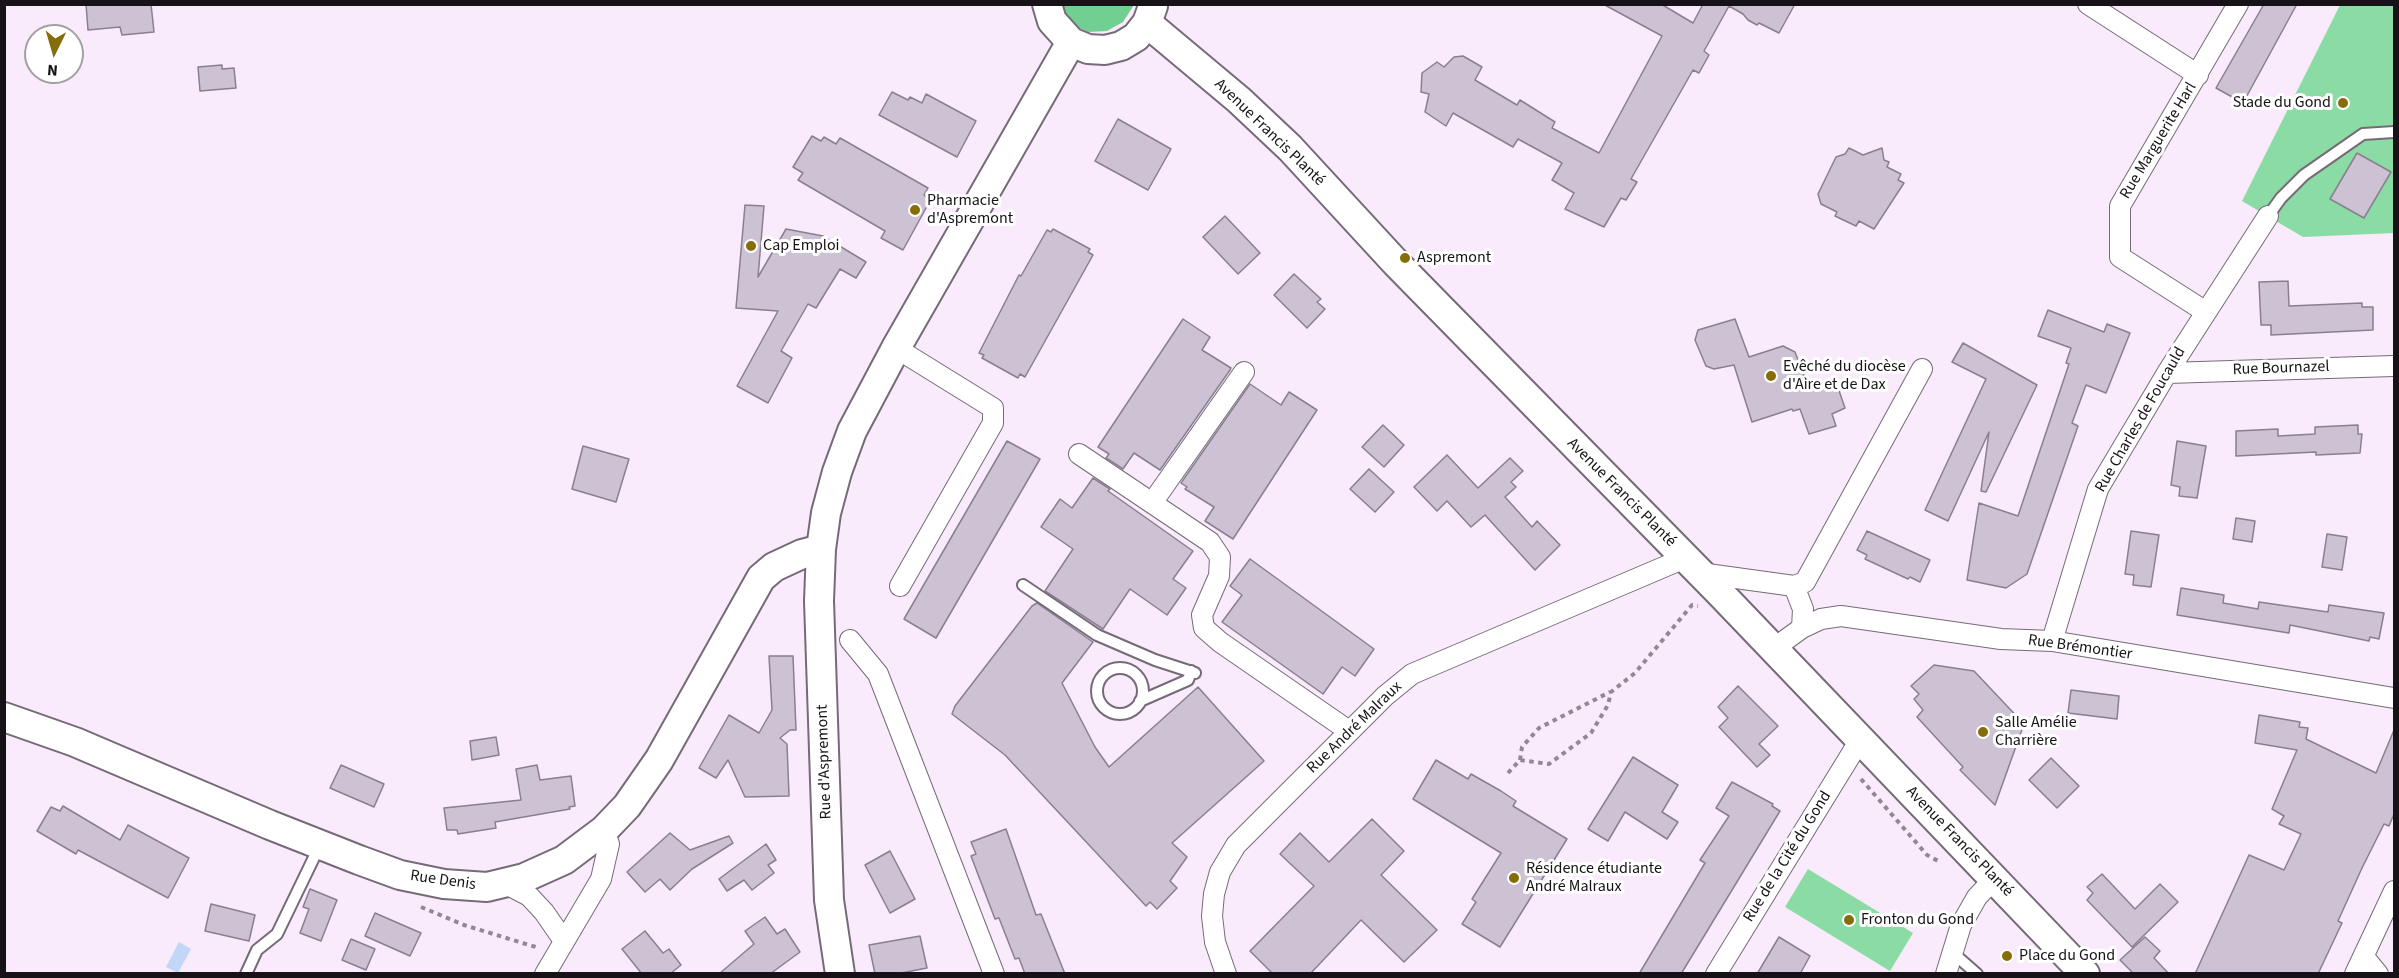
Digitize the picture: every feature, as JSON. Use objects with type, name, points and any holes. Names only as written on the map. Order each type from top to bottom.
[{"type":"street","points":[[1047,4],[1052,21],[1071,42],[1088,49],[1105,50],[1121,46],[1136,37],[1150,14]]},
{"type":"street","points":[[2088,4],[2198,75]]},
{"type":"street","name":"Rue Marguerite Harl","points":[[2206,312],[2120,257],[2120,206],[2238,4]]},
{"type":"street","name":"Avenue Francis Planté","points":[[1150,14],[1290,148],[1396,263],[1692,565],[2085,974]]},
{"type":"street","name":"Rue d'Aspremont","points":[[840,974],[829,900],[819,601],[821,549],[829,503],[837,472],[852,431],[896,348],[1071,42]]},
{"type":"street","name":"Rue Charles de Foucauld","points":[[2052,642],[2098,489],[2167,373],[2268,216]]},
{"type":"street","points":[[896,348],[993,408],[993,423],[900,586]]},
{"type":"street","name":"Rue Bournazel","points":[[2167,373],[2394,366]]},
{"type":"street","points":[[1692,565],[1794,586],[1805,582],[1922,369]]},
{"type":"street","points":[[1152,503],[1244,372]]},
{"type":"street","points":[[1079,454],[1210,542],[1220,557],[1219,576],[1202,615],[1204,628],[1220,642],[1349,731]]},
{"type":"street","name":"Rue Denis","points":[[4,717],[75,742],[320,845],[400,874],[444,884],[487,887],[524,878],[564,860],[604,830],[627,806],[659,760],[761,578],[774,567],[802,554],[821,549]]},
{"type":"street","name":"Rue André Malraux","points":[[1226,974],[1215,942],[1212,916],[1214,894],[1220,872],[1236,845],[1385,696],[1412,674],[1692,565]]},
{"type":"street","points":[[1794,586],[1803,609],[1802,628]]},
{"type":"street","name":"Rue Brémontier","points":[[1773,649],[1802,628],[1821,619],[1841,616],[2001,639],[2052,642],[2394,698]]},
{"type":"street","points":[[850,640],[882,682],[994,974]]},
{"type":"street","name":"Rue de la Cité du Gond","points":[[1716,974],[1860,740]]},
{"type":"street","points":[[545,974],[602,879],[609,844],[604,830]]},
{"type":"street","points":[[1946,974],[1961,925],[1977,897],[1994,879]]},
{"type":"street","points":[[504,883],[529,896],[544,912],[564,941]]},
{"type":"street","points":[[2378,974],[2360,965],[2394,891]]},
{"type":"lane","points":[[2268,216],[2281,198],[2304,175],[2363,134],[2394,132]]},
{"type":"lane","points":[[1023,585],[1097,635],[1193,672],[1188,680],[1140,701]]},
{"type":"lane","points":[[1120,667],[1130,649]]},
{"type":"lane","points":[[1120,667],[1133,671],[1142,681],[1143,695],[1137,707],[1126,714],[1112,713],[1101,706],[1096,693],[1098,680],[1107,670],[1120,667]]},
{"type":"lane","points":[[246,974],[257,950],[278,934],[320,845]]},
{"type":"lane","points":[[1953,953],[1977,974]]},
{"type":"path","points":[[1508,772],[1520,760],[1522,747],[1539,728],[1611,692],[1635,673],[1692,605],[1704,608],[1719,593]]},
{"type":"path","points":[[1520,760],[1549,764],[1591,733],[1608,705],[1611,692]]},
{"type":"green space","points":[[1059,5],[1134,5],[1123,22],[1107,31],[1088,32],[1071,24]]},
{"type":"green space","name":"Stade du Gond","points":[[2340,5],[2394,5],[2394,233],[2303,237],[2242,201]]},
{"type":"green space","name":"Fronton du Gond","points":[[1808,869],[1913,933],[1890,971],[1785,907]]},
{"type":"water","points":[[179,942],[191,949],[178,973],[166,967]]},
{"type":"building","points":[[86,4],[151,4],[154,32],[122,35],[120,27],[88,30]]},
{"type":"building","points":[[1603,4],[1661,4],[1693,23],[1703,4],[1795,4],[1779,33],[1759,23],[1757,25],[1729,6],[1704,51],[1709,55],[1699,73],[1693,70],[1631,179],[1637,182],[1626,200],[1621,198],[1604,227],[1565,209],[1574,193],[1552,180],[1562,163],[1518,139],[1513,147],[1453,113],[1446,126],[1425,112],[1429,94],[1421,92],[1422,73],[1437,62],[1444,67],[1454,57],[1463,56],[1482,67],[1475,80],[1517,105],[1520,100],[1555,122],[1552,128],[1599,153],[1662,36]]},
{"type":"building","points":[[2264,4],[2297,4],[2243,103],[2216,88]]},
{"type":"building","points":[[222,65],[222,69],[234,68],[236,88],[200,91],[198,67]]},
{"type":"building","points":[[892,92],[908,100],[910,97],[922,103],[926,94],[976,121],[957,157],[879,115]]},
{"type":"building","points":[[1118,119],[1171,149],[1148,190],[1095,161]]},
{"type":"building","points":[[812,136],[821,141],[824,137],[836,144],[840,138],[928,188],[924,195],[931,199],[903,250],[881,238],[885,231],[798,180],[803,173],[793,167]]},
{"type":"building","points":[[1849,148],[1863,155],[1882,148],[1884,160],[1889,162],[1887,167],[1901,174],[1898,180],[1904,183],[1874,229],[1859,221],[1856,226],[1835,216],[1837,212],[1821,204],[1818,194],[1836,157],[1845,154]]},
{"type":"building","points":[[2357,153],[2391,172],[2364,218],[2330,199]]},
{"type":"building","points":[[745,205],[764,206],[758,277],[786,229],[823,236],[866,262],[856,278],[840,269],[816,308],[808,304],[781,351],[792,358],[768,403],[737,386],[778,311],[736,308]]},
{"type":"building","points":[[1225,216],[1260,253],[1238,274],[1203,237]]},
{"type":"building","points":[[1053,229],[1090,249],[1088,252],[1093,255],[1025,377],[1020,374],[1018,378],[982,358],[984,355],[979,353],[1019,275],[1021,276],[1047,230],[1051,232]]},
{"type":"building","points":[[1294,274],[1321,299],[1317,302],[1325,309],[1307,328],[1274,295]]},
{"type":"building","points":[[2288,281],[2289,306],[2362,303],[2362,307],[2373,307],[2373,330],[2271,335],[2271,325],[2261,325],[2259,282]]},
{"type":"building","points":[[2048,310],[2104,332],[2107,324],[2130,333],[2106,393],[2086,385],[2072,423],[2078,426],[2027,574],[2006,588],[1967,580],[1979,503],[2018,516],[2069,364],[2066,363],[2071,348],[2038,336]]},
{"type":"building","points":[[1183,319],[1210,337],[1202,350],[1231,368],[1160,470],[1134,453],[1123,469],[1106,458],[1109,454],[1098,447]]},
{"type":"building","name":"Evêché du diocèse d'Aire et de Dax","points":[[1735,319],[1749,357],[1783,346],[1795,352],[1810,391],[1836,382],[1845,408],[1832,414],[1836,426],[1809,434],[1800,409],[1793,411],[1792,409],[1752,422],[1734,365],[1714,369],[1706,366],[1695,340],[1698,330]]},
{"type":"building","points":[[1963,343],[2037,385],[1986,492],[1981,491],[1989,432],[1948,521],[1925,510],[1986,379],[1952,362]]},
{"type":"building","points":[[1250,384],[1281,405],[1289,392],[1317,410],[1233,539],[1205,521],[1214,507],[1185,489],[1187,487],[1181,483]]},
{"type":"building","points":[[1383,425],[1404,445],[1384,467],[1362,447]]},
{"type":"building","points":[[2358,425],[2358,434],[2362,434],[2360,453],[2316,455],[2316,452],[2236,456],[2236,431],[2278,429],[2278,436],[2315,434],[2315,427]]},
{"type":"building","points":[[1007,441],[1040,459],[936,638],[904,619]]},
{"type":"building","points":[[2177,441],[2206,446],[2197,498],[2179,496],[2180,487],[2171,485]]},
{"type":"building","points":[[583,446],[629,459],[616,502],[572,489]]},
{"type":"building","points":[[1447,455],[1478,488],[1510,458],[1523,471],[1511,482],[1516,487],[1505,497],[1532,527],[1537,521],[1560,545],[1535,570],[1485,515],[1471,527],[1447,501],[1437,511],[1414,487]]},
{"type":"building","points":[[1369,469],[1394,492],[1375,512],[1350,489]]},
{"type":"building","points":[[1093,478],[1193,551],[1173,579],[1186,588],[1167,615],[1130,589],[1103,629],[1045,591],[1073,549],[1041,527],[1060,499],[1072,508]]},
{"type":"building","points":[[2236,518],[2255,521],[2252,542],[2233,539]]},
{"type":"building","points":[[1867,531],[1930,560],[1920,582],[1910,577],[1908,579],[1865,559],[1867,555],[1857,550]]},
{"type":"building","points":[[2131,531],[2159,535],[2151,587],[2133,585],[2134,575],[2125,574]]},
{"type":"building","points":[[2327,534],[2347,537],[2342,570],[2322,567]]},
{"type":"building","points":[[1250,559],[1374,649],[1355,676],[1342,667],[1323,694],[1222,622],[1242,595],[1230,586]]},
{"type":"building","points":[[2181,588],[2224,595],[2223,603],[2258,609],[2259,602],[2328,612],[2329,605],[2384,613],[2379,639],[2370,637],[2369,641],[2290,625],[2289,633],[2177,615]]},
{"type":"building","points":[[1037,603],[1093,642],[1062,683],[1095,747],[1109,767],[1198,687],[1264,761],[1172,843],[1187,857],[1170,881],[1177,888],[1157,909],[1150,902],[1146,906],[1005,755],[952,714],[955,706],[1032,606]]},
{"type":"building","points":[[769,656],[793,656],[796,730],[790,730],[780,738],[787,744],[789,796],[745,797],[728,760],[716,778],[699,768],[729,715],[759,733],[772,710]]},
{"type":"building","name":"Salle Amélie Charrière","points":[[1934,665],[1974,671],[2024,724],[1995,805],[1960,770],[1963,767],[1917,717],[1923,710],[1914,699],[1919,694],[1911,686]]},
{"type":"building","points":[[1738,686],[1778,726],[1759,744],[1770,755],[1757,767],[1719,727],[1728,718],[1718,707]]},
{"type":"building","points":[[2071,690],[2119,696],[2117,719],[2068,713]]},
{"type":"building","points":[[2259,715],[2300,722],[2299,727],[2308,728],[2306,739],[2376,773],[2394,730],[2394,814],[2389,826],[2384,824],[2362,868],[2338,921],[2342,923],[2318,974],[2195,974],[2249,855],[2284,870],[2301,834],[2279,824],[2284,816],[2272,809],[2297,750],[2255,743]]},
{"type":"building","points":[[496,737],[499,755],[472,760],[470,741]]},
{"type":"building","points":[[1633,757],[1678,785],[1662,812],[1678,822],[1667,839],[1625,812],[1608,841],[1588,829]]},
{"type":"building","points":[[2051,758],[2079,786],[2057,808],[2029,780]]},
{"type":"building","name":"Résidence étudiante André Malraux","points":[[1436,760],[1468,779],[1471,774],[1501,791],[1516,801],[1513,806],[1567,839],[1500,947],[1462,924],[1476,902],[1472,899],[1501,853],[1413,799]]},
{"type":"building","points":[[341,765],[384,784],[374,807],[330,788]]},
{"type":"building","points":[[537,765],[540,780],[571,776],[575,806],[569,807],[570,809],[495,822],[496,828],[458,834],[457,830],[447,830],[444,808],[521,800],[516,769]]},
{"type":"building","points":[[1732,782],[1773,804],[1772,806],[1780,811],[1681,974],[1639,974],[1705,863],[1700,860],[1729,816],[1716,808]]},
{"type":"building","points":[[63,806],[120,840],[128,825],[189,858],[168,898],[78,850],[76,854],[37,831],[51,807],[60,811]]},
{"type":"building","points":[[1372,819],[1404,851],[1381,875],[1437,930],[1404,962],[1361,920],[1310,974],[1273,974],[1250,951],[1314,886],[1280,854],[1300,833],[1329,862]]},
{"type":"building","points":[[1006,829],[1036,915],[1041,914],[1065,974],[1025,974],[1019,958],[1015,959],[999,918],[995,919],[971,856],[976,854],[971,842]]},
{"type":"building","points":[[670,833],[690,850],[729,836],[733,843],[692,869],[670,890],[660,879],[645,892],[627,872]]},
{"type":"building","points":[[766,844],[776,860],[768,865],[774,873],[752,890],[744,880],[727,891],[719,879]]},
{"type":"building","points":[[890,851],[915,899],[890,913],[865,865]]},
{"type":"building","points":[[2102,874],[2135,909],[2160,884],[2178,902],[2132,947],[2087,900],[2093,893],[2087,887]]},
{"type":"building","points":[[310,889],[337,900],[321,941],[300,933],[309,909],[303,907]]},
{"type":"building","points":[[211,904],[255,915],[249,941],[205,931]]},
{"type":"building","points":[[375,913],[421,933],[410,956],[365,936]]},
{"type":"building","points":[[765,917],[777,934],[785,929],[800,952],[770,974],[719,974],[754,944],[745,931]]},
{"type":"building","points":[[645,931],[663,953],[669,949],[681,965],[670,974],[642,974],[622,949]]},
{"type":"building","points":[[920,936],[927,968],[896,974],[875,974],[869,945]]},
{"type":"building","points":[[1779,937],[1810,956],[1800,974],[1757,974]]},
{"type":"building","points":[[2145,937],[2160,951],[2154,958],[2169,974],[2134,974],[2120,960]]},
{"type":"building","points":[[351,939],[375,949],[366,970],[342,960]]},
{"type":"place","name":"Stade du Gond","points":[[2343,103]]},
{"type":"place","name":"Pharmacie d'Aspremont","points":[[915,210]]},
{"type":"place","name":"Cap Emploi","points":[[751,246]]},
{"type":"place","name":"Aspremont","points":[[1405,258]]},
{"type":"place","name":"Evêché du diocèse d'Aire et de Dax","points":[[1771,376]]},
{"type":"place","name":"Salle Amélie Charrière","points":[[1983,732]]},
{"type":"place","name":"Résidence étudiante André Malraux","points":[[1514,878]]},
{"type":"place","name":"Fronton du Gond","points":[[1849,920]]},
{"type":"place","name":"Place du Gond","points":[[2007,956]]}]
